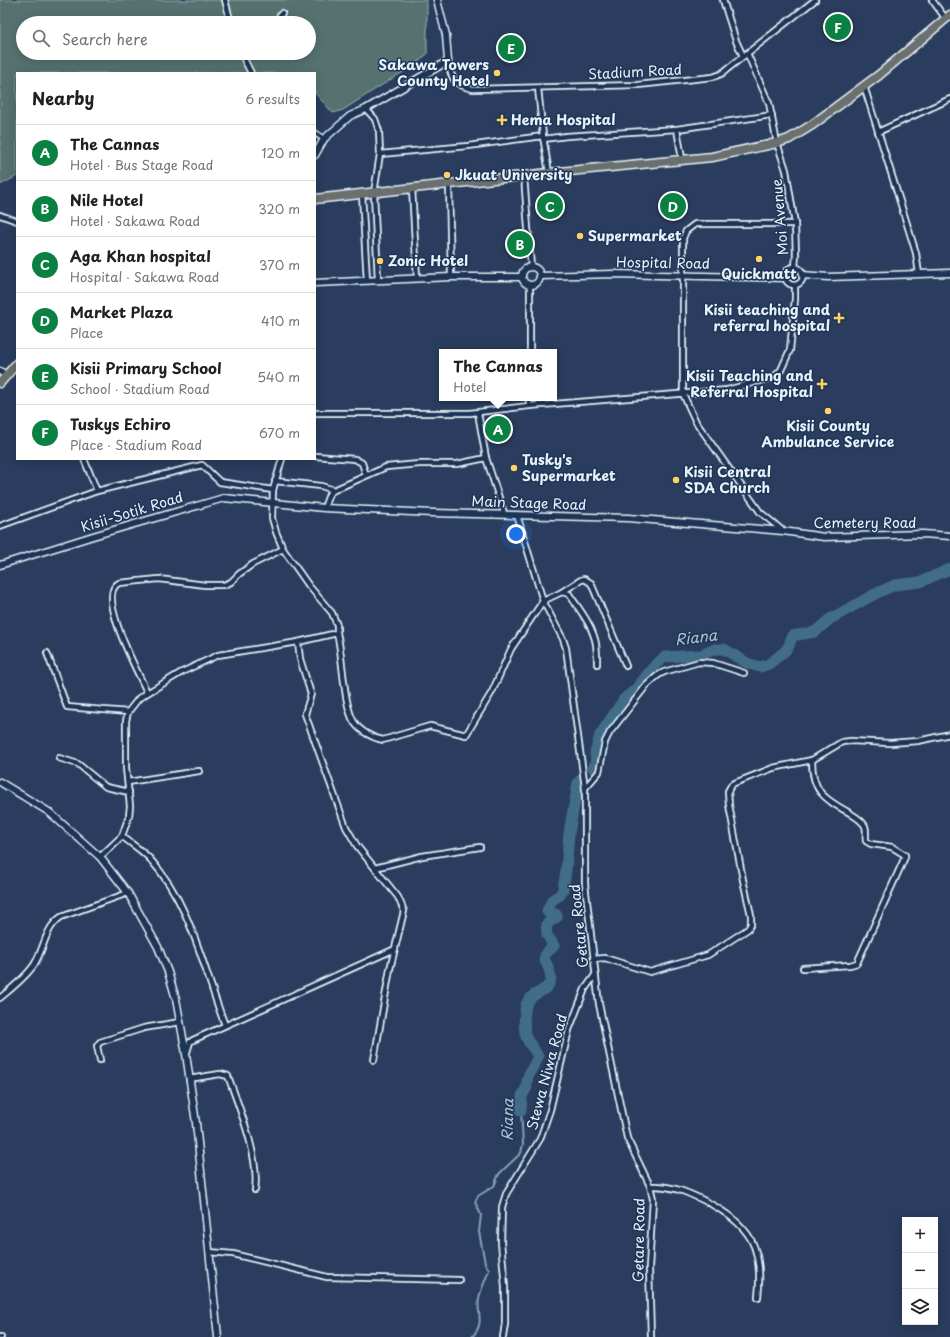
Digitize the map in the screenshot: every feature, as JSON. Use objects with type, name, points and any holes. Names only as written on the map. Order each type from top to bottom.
[{"type":"highway","points":[[316,199],[549,173],[712,157],[777,143],[789,139],[812,125],[864,86],[948,17]]},
{"type":"highway","points":[[0,383],[3,373],[16,364]]},
{"type":"street","points":[[225,0],[229,16]]},
{"type":"street","points":[[316,153],[324,139],[350,116],[366,109],[448,61],[446,35],[438,0]]},
{"type":"street","name":"Moi Avenue","points":[[723,0],[736,41],[745,54],[769,104],[772,115],[777,143],[786,170],[795,224],[795,267]]},
{"type":"street","name":"Stadium Road","points":[[448,61],[451,77],[463,87],[473,89],[638,85],[713,77],[721,74],[815,0]]},
{"type":"street","points":[[932,0],[948,17]]},
{"type":"street","points":[[244,60],[250,72]]},
{"type":"street","points":[[864,86],[916,253],[919,274]]},
{"type":"street","points":[[538,88],[543,138],[549,173]]},
{"type":"street","points":[[878,132],[950,99]]},
{"type":"street","points":[[366,109],[375,120],[379,131],[380,154],[374,193],[378,280]]},
{"type":"street","points":[[380,154],[543,138],[677,129],[772,115]]},
{"type":"street","points":[[677,129],[682,159]]},
{"type":"street","points":[[316,134],[324,139]]},
{"type":"street","points":[[524,176],[531,267]]},
{"type":"street","points":[[449,184],[450,277]]},
{"type":"street","points":[[412,188],[418,278]]},
{"type":"street","points":[[362,194],[367,281]]},
{"type":"street","points":[[0,215],[16,221]]},
{"type":"street","points":[[782,531],[760,512],[696,422],[683,394],[682,238],[686,231],[695,224],[795,224]]},
{"type":"street","points":[[522,277],[525,282],[530,285],[537,283],[540,276],[536,269],[531,267]]},
{"type":"street","points":[[522,277],[525,270],[531,267]]},
{"type":"street","points":[[795,267],[800,270],[802,280],[795,285],[789,283],[786,278],[787,271],[795,267]]},
{"type":"street","name":"Hospital Road","points":[[540,276],[682,274],[786,278]]},
{"type":"street","points":[[802,275],[828,277],[950,274]]},
{"type":"street","points":[[316,283],[450,277],[522,277]]},
{"type":"street","points":[[530,285],[530,349]]},
{"type":"street","points":[[316,413],[478,413],[529,406],[728,390],[774,377],[781,370],[790,350],[795,285]]},
{"type":"street","points":[[529,401],[529,406]]},
{"type":"street","points":[[478,413],[486,458],[504,513]]},
{"type":"street","points":[[316,456],[355,459],[362,463],[366,475]]},
{"type":"street","points":[[324,508],[329,494],[334,490],[386,467],[419,464],[457,464],[486,458]]},
{"type":"street","points":[[84,460],[97,491]]},
{"type":"street","points":[[282,460],[273,490],[274,502],[272,518],[276,532],[283,549],[309,586],[332,613],[336,624],[350,712],[353,720],[362,730],[376,738],[383,740],[430,726],[464,736],[492,692],[510,650],[543,601],[562,592],[581,580],[591,583],[626,666]]},
{"type":"street","points":[[0,526],[97,491],[202,465],[220,482],[273,490]]},
{"type":"street","points":[[275,481],[321,486],[334,490]]},
{"type":"street","name":"Kisii-Sotik Road","points":[[0,565],[92,536],[224,498],[274,502]]},
{"type":"street","name":"Main Stage Road","points":[[274,502],[324,508],[433,513],[504,513],[518,515],[628,518],[782,531]]},
{"type":"street","name":"Getare Road","points":[[518,515],[543,601],[563,639],[566,648],[585,788],[584,884],[595,975],[627,1138],[650,1186],[654,1210],[649,1268],[651,1337]]},
{"type":"street","name":"Cemetery Road","points":[[782,531],[824,537],[923,534],[950,536]]},
{"type":"street","points":[[147,692],[121,636],[116,621],[112,595],[114,585],[119,583],[159,579],[205,585],[224,584],[231,582],[253,564],[283,549]]},
{"type":"street","points":[[562,592],[569,594],[593,634],[596,644],[597,664]]},
{"type":"street","points":[[100,857],[122,836],[129,816],[126,721],[128,712],[139,698],[147,692],[218,655],[298,642],[337,633]]},
{"type":"street","points":[[298,642],[300,659],[311,694],[305,714],[316,748],[346,827],[354,842],[398,897],[404,911],[395,949],[374,1060]]},
{"type":"street","points":[[47,653],[68,707],[128,712]]},
{"type":"street","points":[[585,788],[599,772],[605,742],[610,732],[646,686],[657,676],[664,672],[699,662],[713,663],[744,673]]},
{"type":"street","points":[[593,959],[605,958],[650,972],[708,955],[748,929],[751,924],[751,915],[729,805],[729,787],[732,784],[773,768],[812,760],[842,742],[851,740],[890,743],[918,741],[950,734]]},
{"type":"street","points":[[59,758],[78,764],[106,787],[129,792]]},
{"type":"street","points":[[803,968],[850,965],[857,962],[905,858],[905,855],[900,850],[892,847],[871,844],[866,841],[866,828],[861,821],[824,797],[818,790],[813,778],[812,760]]},
{"type":"street","points":[[128,782],[200,771]]},
{"type":"street","points":[[0,782],[49,812],[100,857],[128,893],[163,959],[176,999],[186,1054],[218,1337]]},
{"type":"street","points":[[122,836],[149,858],[172,889],[195,937],[226,1025]]},
{"type":"street","points":[[375,868],[422,856],[480,846]]},
{"type":"street","points":[[0,998],[34,966],[52,923],[61,917],[128,893]]},
{"type":"street","points":[[186,1054],[190,1042],[395,949]]},
{"type":"street","name":"Stewa Niwa Road","points":[[503,1337],[505,1324],[505,1287],[501,1242],[502,1207],[506,1194],[540,1139],[550,1110],[569,1030],[582,994],[595,975]]},
{"type":"street","points":[[100,1060],[97,1046],[100,1042],[144,1028],[180,1022]]},
{"type":"street","points":[[189,1079],[220,1074],[228,1076],[241,1114],[250,1148],[256,1178],[255,1190]]},
{"type":"street","points":[[650,1186],[674,1187],[695,1196],[722,1210],[744,1229],[752,1240],[760,1263],[758,1297]]},
{"type":"street","points":[[209,1252],[233,1254],[327,1277],[459,1280]]},
{"type":"green space","points":[[0,0],[427,0],[427,54],[413,67],[396,76],[343,110],[333,113],[316,94],[316,72],[16,72],[16,177],[0,185]]},
{"type":"waterway","name":"Riana","points":[[593,768],[596,761],[595,753],[600,735],[624,699],[636,689],[656,664],[665,657],[701,655],[715,649],[724,649],[747,663],[760,667],[769,664],[784,652],[789,646],[792,636],[815,632],[830,619],[877,593],[895,585],[920,582],[950,569]]},
{"type":"waterway","name":"Riana","points":[[521,1111],[522,1096],[527,1087],[527,1079],[538,1057],[526,1036],[524,1022],[525,1009],[529,999],[545,989],[549,985],[551,979],[544,959],[546,953],[554,946],[548,936],[547,924],[557,917],[556,914],[550,915],[547,911],[552,900],[560,895],[563,889],[569,833],[578,783],[580,780]]},
{"type":"waterway","name":"Riana","points":[[472,1337],[479,1327],[479,1298],[489,1270],[485,1263],[479,1232],[481,1215],[475,1202],[478,1196],[494,1186],[499,1174],[521,1153],[523,1144],[521,1111]]},
{"type":"place","name":"Tuskys Echiro","points":[[838,27]]},
{"type":"place","name":"Kisii Primary School","points":[[511,48]]},
{"type":"place","name":"Sakawa Towers County Hotel","points":[[497,73]]},
{"type":"place","name":"Hema Hospital","points":[[502,120]]},
{"type":"place","name":"Jkuat University","points":[[447,175]]},
{"type":"place","name":"Aga Khan hospital","points":[[550,206]]},
{"type":"place","name":"Market Plaza","points":[[673,206]]},
{"type":"place","name":"Supermarket","points":[[580,236]]},
{"type":"place","name":"Nile Hotel","points":[[520,244]]},
{"type":"place","name":"Quickmatt","points":[[759,259]]},
{"type":"place","name":"Zonic Hotel","points":[[380,261]]},
{"type":"place","name":"Kisii teaching and referral hospital","points":[[839,318]]},
{"type":"place","name":"Kisii Teaching and Referral Hospital","points":[[822,384]]},
{"type":"place","name":"Kisii County Ambulance Service","points":[[828,411]]},
{"type":"place","name":"The Cannas","points":[[498,429]]},
{"type":"place","name":"Tusky's Supermarket","points":[[514,468]]},
{"type":"place","name":"Kisii Central SDA Church","points":[[676,480]]}]
